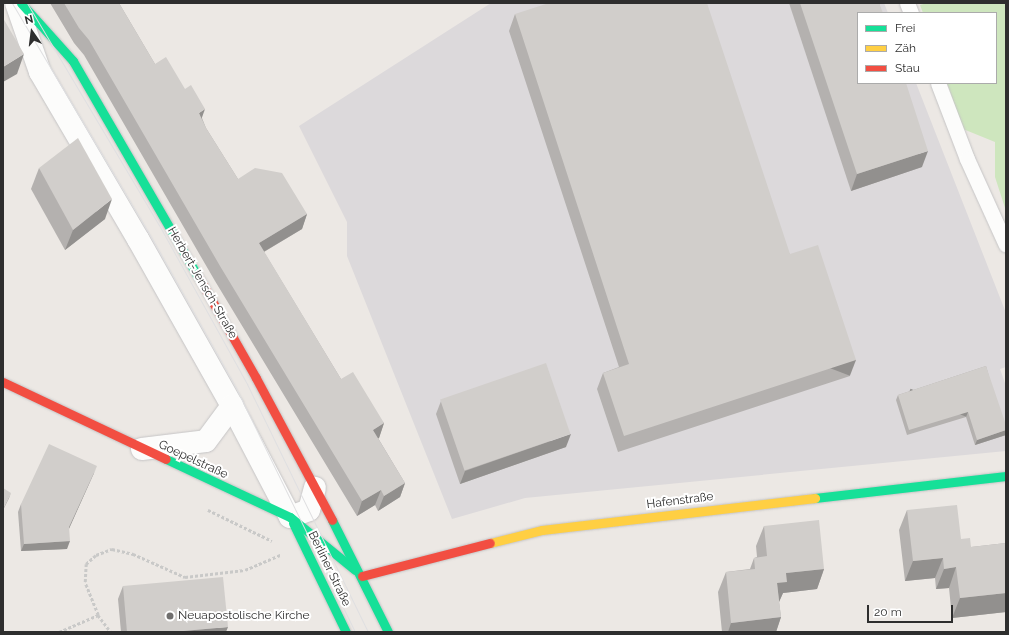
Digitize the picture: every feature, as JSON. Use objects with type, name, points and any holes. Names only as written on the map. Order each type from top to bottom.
[{"type":"street","points":[[16,3],[40,72],[138,239],[232,406],[290,517],[309,510],[315,488]]},
{"type":"street","name":"Herbert-Jensch-Straße","points":[[20,3],[74,61],[256,378],[362,576]]},
{"type":"street","name":"Goepelstraße","points":[[3,382],[142,449],[290,517],[362,576]]},
{"type":"street","points":[[142,449],[206,442],[232,406]]},
{"type":"street","name":"Hafenstraße","points":[[362,576],[542,530],[1006,476]]},
{"type":"street","name":"Berliner Straße","points":[[290,517],[346,632]]},
{"type":"street","points":[[362,576],[388,632]]},
{"type":"lane","points":[[938,84],[967,159],[1006,245]]},
{"type":"path","points":[[207,509],[277,546]]},
{"type":"path","points":[[110,632],[98,615],[85,582],[86,564],[96,555],[112,550],[133,554],[184,577],[245,570],[285,554],[281,550]]},
{"type":"path","points":[[59,632],[98,615]]},
{"type":"shaded area","points":[[491,3],[884,3],[888,12],[857,12],[857,84],[916,84],[1006,313],[1006,367],[1000,369],[1006,386],[1006,451],[525,498],[452,519],[347,256],[347,222],[299,126]]},
{"type":"green space","points":[[927,3],[1006,3],[1006,211],[995,177],[995,142],[963,129],[947,84],[997,84],[997,12],[923,12],[920,5]]},
{"type":"building","points":[[64,3],[119,3],[155,64],[166,57],[185,89],[191,85],[205,109],[199,113],[206,128],[238,179],[255,168],[282,173],[307,214],[259,243],[341,379],[353,372],[384,423],[373,430],[405,483],[384,496],[381,490],[362,501],[220,266],[89,40],[79,28]]},
{"type":"building","points":[[549,3],[707,3],[790,254],[818,245],[856,360],[624,436],[603,373],[629,364],[515,14]]},
{"type":"building","points":[[800,3],[879,3],[883,12],[857,12],[857,84],[906,84],[928,151],[857,174]]},
{"type":"building","points":[[3,18],[24,54],[3,67]]},
{"type":"building","points":[[78,138],[112,199],[73,230],[39,168]]},
{"type":"building","points":[[546,363],[570,434],[465,470],[440,399]]},
{"type":"building","points":[[986,366],[1006,425],[1006,430],[977,440],[968,412],[909,430],[898,395]]},
{"type":"building","points":[[49,444],[97,466],[69,527],[70,541],[24,544],[21,504]]},
{"type":"building","points":[[3,488],[11,493],[3,509]]},
{"type":"building","points":[[957,505],[961,539],[970,538],[971,547],[1006,543],[1006,593],[960,598],[956,567],[944,569],[943,558],[913,561],[907,510]]},
{"type":"building","points":[[819,520],[824,569],[786,573],[787,582],[777,583],[781,617],[731,623],[726,572],[755,569],[754,558],[767,556],[764,526]]},
{"type":"building","name":"Neuapostolische Kirche","points":[[223,577],[228,627],[172,632],[127,632],[123,586]]},
{"type":"tram line","points":[[12,3],[147,230],[236,388],[355,632]]},
{"type":"tram line","points":[[27,3],[159,225],[247,384],[368,632]]},
{"type":"traffic: fast","points":[[21,3],[73,61],[199,278]]},
{"type":"traffic: fast","points":[[166,459],[290,517],[355,570]]},
{"type":"traffic: fast","points":[[815,498],[1006,476]]},
{"type":"traffic: fast","points":[[332,520],[388,632]]},
{"type":"traffic: fast","points":[[293,523],[346,632]]},
{"type":"traffic: slow","points":[[490,543],[542,530],[815,498]]},
{"type":"traffic: jam","points":[[199,278],[256,378],[332,520]]},
{"type":"traffic: jam","points":[[3,382],[166,459]]},
{"type":"traffic: jam","points":[[362,576],[490,543]]},
{"type":"place","name":"Neuapostolische Kirche","points":[[170,616]]}]
